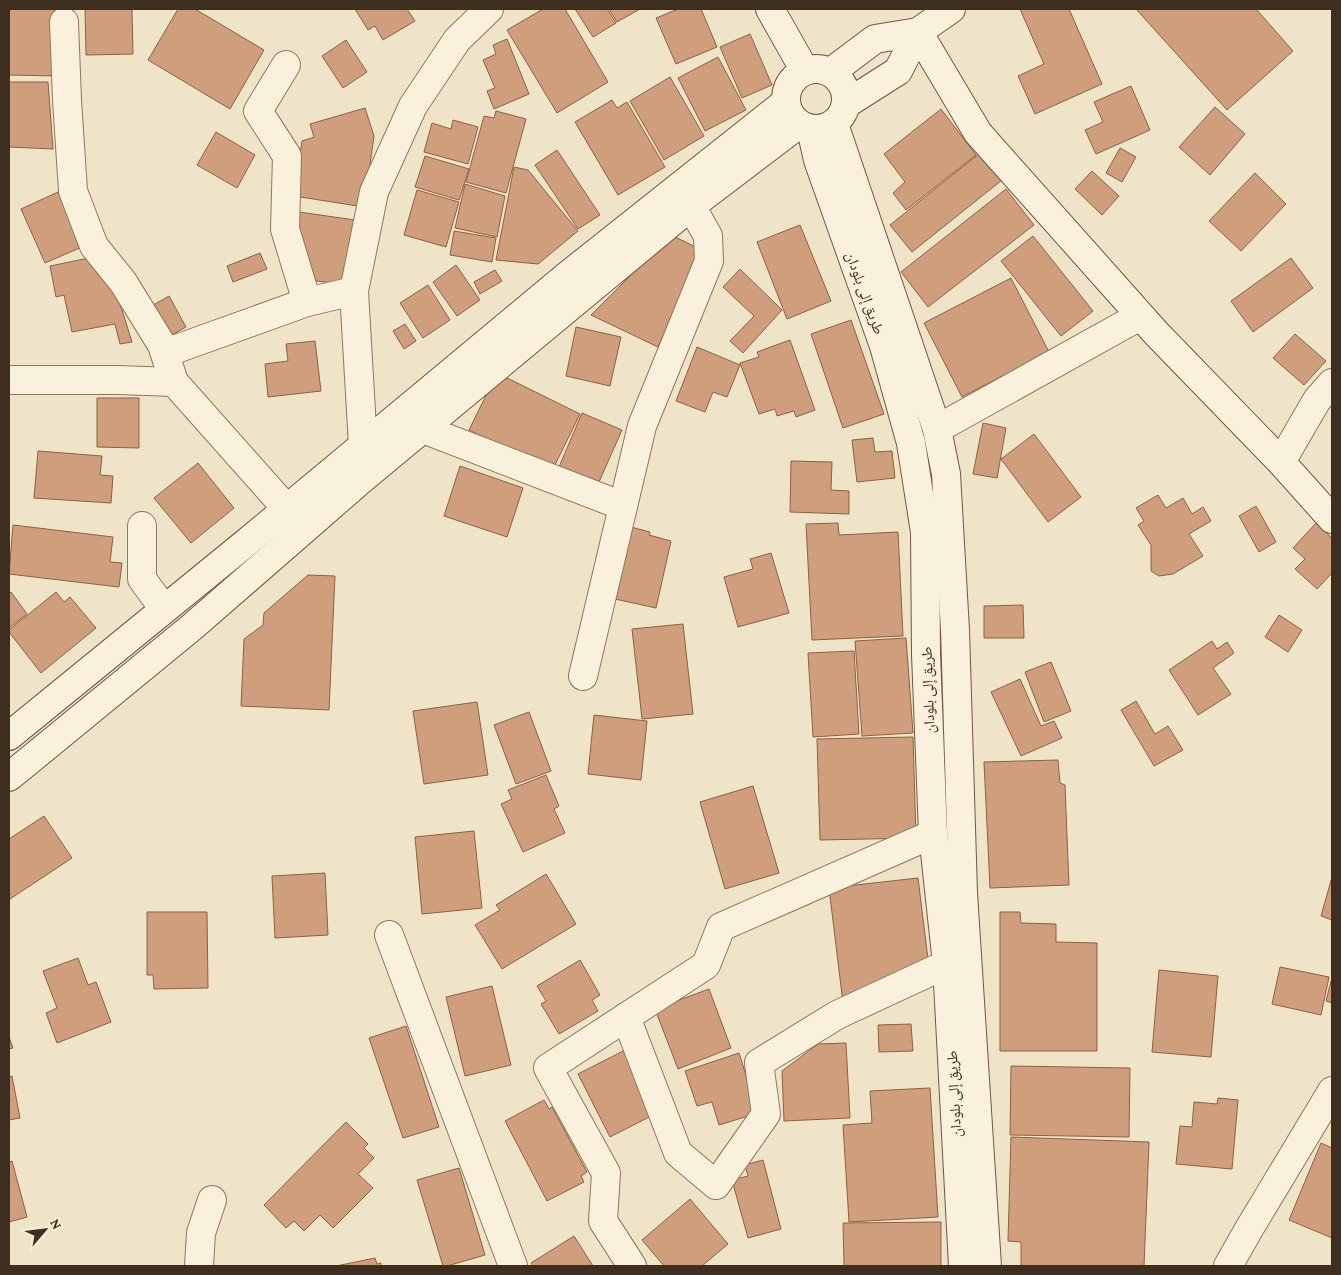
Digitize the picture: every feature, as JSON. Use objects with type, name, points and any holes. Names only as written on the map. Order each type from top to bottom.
[{"type":"street","points":[[363,446],[354,292],[374,192],[413,106],[457,40],[477,18],[489,9]]},
{"type":"street","points":[[9,777],[192,627],[362,479],[690,206],[846,94],[844,85],[838,78],[818,71],[770,9]]},
{"type":"street","points":[[951,9],[918,32],[875,39],[818,71],[797,75],[791,82],[788,90],[815,117],[937,430],[946,474],[955,630],[963,893],[987,1266]]},
{"type":"street","points":[[64,22],[73,191],[94,246],[123,282],[162,345],[174,382],[305,529]]},
{"type":"street","points":[[9,736],[287,509],[568,275],[815,117],[898,71],[918,32]]},
{"type":"street","points":[[918,32],[978,133],[1140,316],[1281,462],[1332,519]]},
{"type":"street","points":[[286,66],[258,111],[286,156],[285,229],[307,302]]},
{"type":"street","name":"طريق إلى بلودان","points":[[815,117],[818,160],[884,346],[911,443],[925,532],[926,654],[934,834],[947,964],[963,1266]]},
{"type":"street","points":[[583,676],[642,426],[709,262],[708,236],[690,206]]},
{"type":"street","points":[[164,353],[307,302],[354,292]]},
{"type":"street","points":[[937,430],[1140,316]]},
{"type":"street","points":[[9,380],[174,382]]},
{"type":"street","points":[[1281,462],[1317,400],[1332,383]]},
{"type":"street","points":[[423,429],[623,506]]},
{"type":"street","points":[[142,526],[142,579],[164,610]]},
{"type":"street","points":[[632,1266],[603,1221],[606,1173],[548,1068],[706,965],[721,926],[934,834]]},
{"type":"street","points":[[389,936],[514,1266]]},
{"type":"street","points":[[626,1017],[678,1153],[716,1185],[766,1114],[758,1063],[837,1015],[947,964]]},
{"type":"street","points":[[1228,1266],[1332,1091]]},
{"type":"street","points":[[199,1266],[201,1233],[212,1200]]},
{"type":"building","points":[[9,9],[55,9],[55,76],[9,75]]},
{"type":"building","points":[[85,9],[132,9],[133,54],[86,55]]},
{"type":"building","points":[[178,9],[195,9],[264,50],[230,109],[148,60]]},
{"type":"building","points":[[355,9],[407,9],[415,21],[383,40],[375,26],[368,30]]},
{"type":"building","points":[[543,9],[565,9],[608,82],[557,113],[507,30]]},
{"type":"building","points":[[575,9],[607,9],[616,23],[593,37]]},
{"type":"building","points":[[609,9],[640,9],[617,22]]},
{"type":"building","points":[[678,9],[701,9],[717,47],[676,64],[656,18]]},
{"type":"building","points":[[1020,9],[1069,9],[1102,84],[1035,114],[1018,76],[1044,64]]},
{"type":"building","points":[[1136,9],[1256,9],[1293,51],[1227,110]]},
{"type":"building","points":[[750,34],[772,85],[742,98],[720,47]]},
{"type":"building","points":[[507,39],[529,94],[494,109],[487,91],[495,88],[483,60],[496,54],[493,45]]},
{"type":"building","points":[[346,40],[367,72],[343,88],[322,56]]},
{"type":"building","points":[[718,57],[746,110],[705,131],[678,78]]},
{"type":"building","points":[[670,77],[704,136],[664,160],[630,101]]},
{"type":"building","points":[[9,82],[48,82],[53,149],[9,147]]},
{"type":"building","points":[[1131,86],[1150,130],[1096,154],[1085,130],[1103,122],[1094,102]]},
{"type":"building","points":[[612,100],[617,108],[627,102],[665,167],[618,195],[575,122]]},
{"type":"building","points":[[1215,107],[1245,134],[1210,175],[1179,147]]},
{"type":"building","points":[[365,108],[374,136],[364,207],[294,196],[302,141],[314,137],[310,124]]},
{"type":"building","points":[[941,109],[976,155],[906,210],[893,193],[905,182],[884,154]]},
{"type":"building","points":[[496,111],[526,119],[506,193],[466,182],[484,116],[494,118]]},
{"type":"building","points":[[453,120],[478,127],[468,164],[424,152],[432,123],[451,129]]},
{"type":"building","points":[[216,132],[255,155],[237,188],[197,165]]},
{"type":"building","points":[[1120,148],[1136,157],[1122,182],[1106,173]]},
{"type":"building","points":[[557,150],[600,215],[578,229],[535,165]]},
{"type":"building","points":[[980,153],[1002,180],[912,252],[890,225]]},
{"type":"building","points":[[425,156],[469,169],[459,200],[415,187]]},
{"type":"building","points":[[514,167],[528,170],[578,231],[538,264],[496,260]]},
{"type":"building","points":[[1092,171],[1119,196],[1102,215],[1075,189]]},
{"type":"building","points":[[1255,173],[1286,204],[1241,251],[1209,221]]},
{"type":"building","points":[[465,184],[505,196],[497,237],[455,228]]},
{"type":"building","points":[[1006,189],[1034,225],[928,307],[901,272]]},
{"type":"building","points":[[417,190],[459,202],[446,247],[404,235]]},
{"type":"building","points":[[58,192],[82,247],[45,263],[21,209]]},
{"type":"building","points":[[292,211],[355,220],[345,285],[310,280]]},
{"type":"building","points":[[800,225],[831,301],[787,319],[757,242]]},
{"type":"building","points":[[454,231],[496,238],[492,262],[450,255]]},
{"type":"building","points":[[671,235],[704,251],[658,347],[591,315]]},
{"type":"building","points":[[1033,236],[1093,311],[1061,336],[1001,261]]},
{"type":"building","points":[[260,253],[267,269],[233,282],[227,266]]},
{"type":"building","points":[[89,258],[112,278],[132,342],[120,344],[115,324],[72,332],[64,295],[56,297],[50,266]]},
{"type":"building","points":[[1291,258],[1313,288],[1253,332],[1231,301]]},
{"type":"building","points":[[456,265],[480,300],[457,316],[433,282]]},
{"type":"building","points":[[740,269],[782,310],[743,353],[730,341],[754,316],[723,287]]},
{"type":"building","points":[[495,270],[502,281],[480,294],[474,282]]},
{"type":"building","points":[[1011,278],[1049,352],[962,397],[924,323]]},
{"type":"building","points":[[428,285],[450,320],[423,338],[400,303]]},
{"type":"building","points":[[169,296],[186,327],[165,339],[148,308]]},
{"type":"building","points":[[851,320],[884,414],[843,428],[811,334]]},
{"type":"building","points":[[405,324],[416,341],[404,349],[393,331]]},
{"type":"building","points":[[576,327],[621,337],[610,386],[566,376]]},
{"type":"building","points":[[1295,334],[1326,361],[1304,385],[1273,358]]},
{"type":"building","points":[[790,340],[815,410],[796,417],[794,411],[777,416],[775,409],[759,414],[740,363],[759,357],[757,352]]},
{"type":"building","points":[[315,341],[321,391],[268,397],[265,364],[288,361],[286,344]]},
{"type":"building","points":[[697,347],[740,365],[727,397],[713,392],[705,412],[676,401]]},
{"type":"building","points":[[497,373],[580,414],[552,471],[469,430]]},
{"type":"building","points":[[97,398],[139,398],[139,448],[97,447]]},
{"type":"building","points":[[582,413],[622,430],[595,491],[556,474]]},
{"type":"building","points":[[983,423],[1006,428],[997,478],[973,474]]},
{"type":"building","points":[[1034,434],[1081,497],[1048,522],[1001,459]]},
{"type":"building","points":[[873,438],[875,452],[892,451],[895,478],[857,482],[852,440]]},
{"type":"building","points":[[38,451],[102,456],[100,475],[113,476],[111,503],[34,498]]},
{"type":"building","points":[[791,461],[832,462],[831,490],[849,491],[849,514],[790,512]]},
{"type":"building","points":[[198,463],[234,508],[191,543],[154,498]]},
{"type":"building","points":[[460,466],[523,488],[507,537],[444,516]]},
{"type":"building","points":[[1158,495],[1166,508],[1183,498],[1192,514],[1203,507],[1211,521],[1189,534],[1203,556],[1173,574],[1159,576],[1151,571],[1151,545],[1138,525],[1144,521],[1136,508]]},
{"type":"building","points":[[1256,506],[1276,542],[1259,552],[1239,516]]},
{"type":"building","points":[[838,523],[839,535],[898,532],[903,636],[812,640],[806,524]]},
{"type":"building","points":[[1316,523],[1332,538],[1332,573],[1317,589],[1295,569],[1305,559],[1293,548]]},
{"type":"building","points":[[13,525],[113,537],[110,562],[122,563],[119,587],[9,574]]},
{"type":"building","points":[[631,527],[650,532],[649,535],[671,541],[656,608],[615,599]]},
{"type":"building","points":[[771,553],[789,613],[738,627],[724,577],[753,569],[750,559]]},
{"type":"building","points":[[308,575],[335,576],[329,710],[241,706],[244,639],[263,625],[264,613]]},
{"type":"building","points":[[11,592],[27,614],[9,628],[9,594]]},
{"type":"building","points":[[56,592],[64,602],[70,597],[96,628],[41,673],[9,630]]},
{"type":"building","points":[[1023,605],[1024,638],[984,638],[984,606]]},
{"type":"building","points":[[1279,615],[1302,630],[1288,652],[1265,637]]},
{"type":"building","points":[[683,624],[693,714],[642,719],[632,629]]},
{"type":"building","points":[[906,638],[913,733],[862,736],[855,641]]},
{"type":"building","points":[[1212,641],[1217,649],[1227,642],[1234,653],[1213,668],[1231,694],[1198,715],[1169,670]]},
{"type":"building","points":[[854,651],[859,734],[813,737],[808,653]]},
{"type":"building","points":[[1051,662],[1071,711],[1044,722],[1025,672]]},
{"type":"building","points":[[1020,679],[1041,726],[1054,721],[1062,738],[1021,756],[991,692]]},
{"type":"building","points":[[1136,701],[1155,734],[1168,726],[1183,750],[1154,766],[1121,710]]},
{"type":"building","points":[[477,702],[488,775],[424,784],[413,711]]},
{"type":"building","points":[[529,712],[551,771],[516,784],[494,725]]},
{"type":"building","points":[[594,715],[647,721],[641,780],[588,774]]},
{"type":"building","points":[[913,737],[916,838],[820,840],[817,739]]},
{"type":"building","points":[[1058,760],[1060,783],[1065,785],[1069,885],[990,888],[984,762]]},
{"type":"building","points":[[546,775],[559,806],[554,809],[565,833],[523,852],[501,804],[512,799],[508,790]]},
{"type":"building","points":[[753,786],[779,873],[725,889],[700,802]]},
{"type":"building","points":[[44,816],[72,858],[10,899],[9,839]]},
{"type":"building","points":[[474,831],[482,908],[422,914],[415,837]]},
{"type":"building","points":[[325,873],[328,935],[275,938],[272,876]]},
{"type":"building","points":[[546,874],[576,924],[502,969],[475,925],[500,910],[496,905]]},
{"type":"building","points":[[1332,877],[1332,920],[1321,916]]},
{"type":"building","points":[[918,878],[928,959],[843,1003],[829,888]]},
{"type":"building","points":[[147,912],[207,912],[208,988],[154,989],[153,975],[147,975]]},
{"type":"building","points":[[1000,912],[1020,912],[1021,923],[1056,924],[1056,942],[1097,943],[1097,1051],[1000,1051]]},
{"type":"building","points":[[78,958],[88,985],[96,982],[111,1022],[57,1043],[46,1013],[57,1008],[43,971]]},
{"type":"building","points":[[580,960],[600,995],[592,1000],[598,1011],[559,1034],[541,1004],[546,1001],[537,986]]},
{"type":"building","points":[[1280,967],[1329,977],[1321,1015],[1272,1004]]},
{"type":"building","points":[[1159,970],[1218,976],[1211,1057],[1152,1052]]},
{"type":"building","points":[[1332,982],[1332,1003],[1326,1001]]},
{"type":"building","points":[[492,986],[511,1065],[465,1076],[446,997]]},
{"type":"building","points":[[709,989],[731,1048],[678,1069],[655,1009]]},
{"type":"building","points":[[911,1024],[913,1051],[879,1052],[878,1025]]},
{"type":"building","points":[[406,1026],[439,1127],[403,1138],[369,1038]]},
{"type":"building","points":[[9,1037],[13,1048],[9,1049]]},
{"type":"building","points":[[846,1043],[850,1118],[784,1121],[782,1071],[818,1044]]},
{"type":"building","points":[[625,1050],[657,1113],[610,1137],[578,1074]]},
{"type":"building","points":[[739,1053],[758,1113],[719,1125],[712,1102],[697,1106],[685,1071]]},
{"type":"building","points":[[1011,1066],[1130,1068],[1129,1137],[1010,1135]]},
{"type":"building","points":[[12,1076],[20,1118],[9,1120],[9,1077]]},
{"type":"building","points":[[930,1088],[938,1217],[849,1222],[843,1125],[872,1123],[870,1091]]},
{"type":"building","points":[[1218,1098],[1238,1100],[1232,1169],[1176,1164],[1180,1126],[1192,1127],[1194,1102],[1217,1104]]},
{"type":"building","points":[[544,1100],[549,1109],[552,1107],[587,1172],[581,1176],[584,1182],[547,1201],[505,1121]]},
{"type":"building","points":[[346,1122],[368,1144],[364,1148],[374,1158],[358,1174],[373,1188],[333,1228],[320,1215],[304,1231],[294,1221],[286,1228],[264,1205]]},
{"type":"building","points":[[1011,1137],[1149,1142],[1144,1266],[1021,1266],[1021,1242],[1008,1241]]},
{"type":"building","points":[[1321,1143],[1332,1148],[1332,1238],[1289,1220]]},
{"type":"building","points":[[763,1160],[781,1229],[748,1238],[732,1180],[748,1176],[745,1165]]},
{"type":"building","points":[[12,1161],[27,1217],[9,1222],[9,1162]]},
{"type":"building","points":[[459,1168],[485,1255],[443,1266],[417,1180]]},
{"type":"building","points":[[690,1199],[728,1244],[702,1266],[664,1266],[642,1240]]},
{"type":"building","points":[[941,1222],[941,1266],[844,1266],[843,1223]]},
{"type":"building","points":[[574,1236],[593,1266],[533,1266],[531,1263]]},
{"type":"building","points":[[375,1258],[377,1264],[381,1263],[381,1266],[336,1266]]}]
